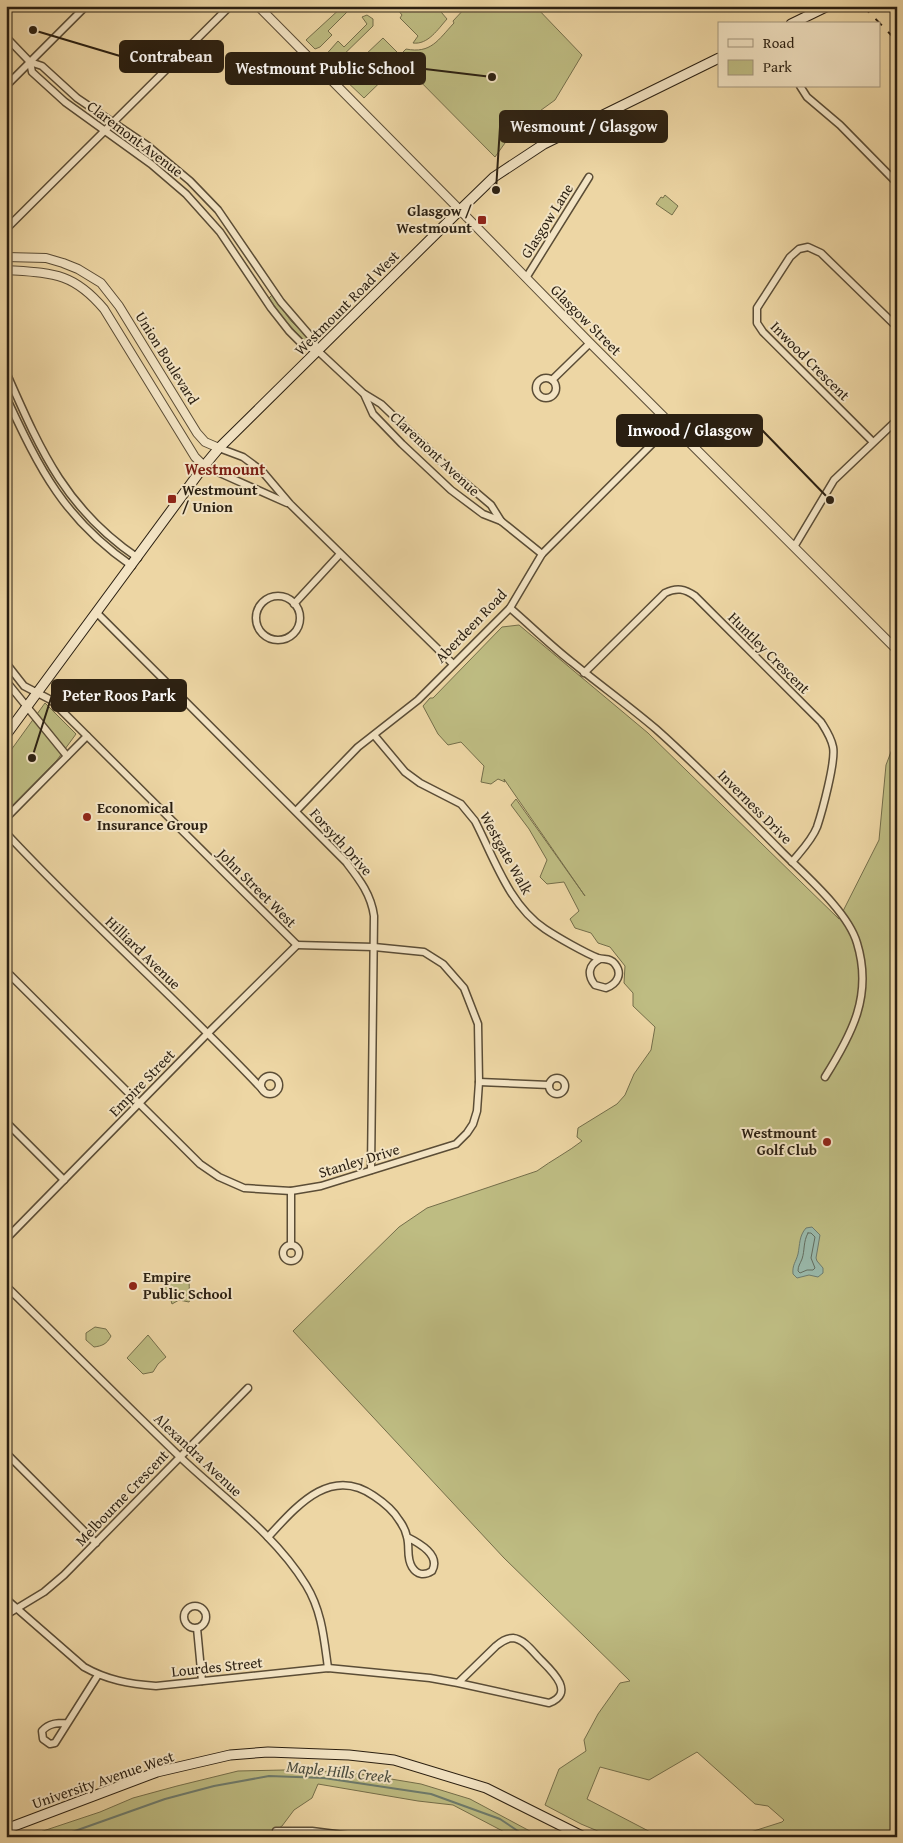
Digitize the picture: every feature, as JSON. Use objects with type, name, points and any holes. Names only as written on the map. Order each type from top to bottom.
[{"type":"main road","points":[[795,22],[828,6]]},
{"type":"main road","name":"Westmount Road West","points":[[6,735],[219,448],[494,177],[544,144],[718,58]]},
{"type":"main road","name":"University Avenue West","points":[[6,1829],[157,1772],[230,1755],[268,1752],[349,1755],[394,1760],[486,1788],[584,1837]]},
{"type":"street","points":[[6,86],[86,6]]},
{"type":"street","points":[[6,229],[230,6]]},
{"type":"street","name":"Glasgow Street","points":[[258,6],[590,344],[897,650]]},
{"type":"street","name":"Claremont Avenue","points":[[6,37],[30,62],[42,66],[77,98],[148,146],[177,169],[204,195],[238,238],[281,302],[312,338],[318,351],[363,393],[381,404],[451,471],[491,504],[501,521]]},
{"type":"street","name":"Claremont Avenue","points":[[30,62],[32,72],[65,102],[152,164],[186,194],[220,232],[286,327],[304,346],[318,351]]},
{"type":"street","points":[[801,88],[807,97],[840,125],[897,183]]},
{"type":"street","name":"Glasgow Lane","points":[[526,278],[589,177]]},
{"type":"street","name":"Inwood Crescent","points":[[873,442],[763,332],[756,323],[757,308],[790,258],[800,249],[808,247],[821,253],[897,327]]},
{"type":"street","name":"Union Boulevard","points":[[6,257],[46,258],[63,262],[101,283],[119,306],[197,433],[205,442],[243,457],[262,471],[290,504],[453,664]]},
{"type":"street","name":"Union Boulevard","points":[[6,270],[59,275],[80,286],[93,296],[104,309],[195,457],[204,466],[290,504]]},
{"type":"street","points":[[552,380],[590,344]]},
{"type":"street","points":[[6,372],[42,452],[58,478],[84,512],[116,542],[138,558]]},
{"type":"street","name":"Claremont Avenue","points":[[363,393],[373,414],[451,490],[483,514],[501,521],[542,554]]},
{"type":"street","points":[[6,397],[33,455],[76,519],[110,551],[132,566]]},
{"type":"street","points":[[794,547],[834,480],[897,420]]},
{"type":"street","name":"Aberdeen Road","points":[[296,810],[358,747],[418,700],[510,608],[542,554],[671,425]]},
{"type":"street","points":[[294,604],[340,554]]},
{"type":"street","name":"Huntley Crescent","points":[[584,672],[665,593],[678,589],[686,590],[695,596],[821,722],[829,735],[833,749],[832,768],[816,828],[804,848],[792,862]]},
{"type":"street","points":[[275,596],[283,597],[294,604],[299,611],[300,623],[291,636],[284,640],[274,640],[261,632],[257,625],[256,616],[263,602],[275,596]]},
{"type":"street","name":"Inverness Drive","points":[[510,608],[584,672],[655,728],[706,775],[838,910],[853,932],[861,959],[862,997],[859,1012],[843,1048],[825,1077]]},
{"type":"street","name":"Forsyth Drive","points":[[97,613],[296,810],[346,862],[364,886],[372,903],[374,947],[371,1170]]},
{"type":"street","name":"John Street West","points":[[6,663],[24,686],[51,700],[297,945]]},
{"type":"street","points":[[6,681],[67,756]]},
{"type":"street","name":"Westgate Walk","points":[[374,734],[411,778],[461,804],[469,812],[510,890],[535,922],[546,930],[600,959],[610,960],[615,964],[618,970],[618,978],[615,984],[606,988],[595,985],[589,975],[590,967],[600,959]]},
{"type":"street","points":[[6,818],[87,736]]},
{"type":"street","name":"Hilliard Avenue","points":[[6,833],[82,912],[208,1033],[263,1090]]},
{"type":"street","name":"Stanley Drive","points":[[6,971],[200,1164],[219,1177],[244,1188],[291,1191],[321,1186],[456,1144],[468,1133],[473,1124],[477,1111],[479,1082],[478,1024],[464,988],[443,964],[424,952],[374,947],[297,945]]},
{"type":"street","name":"Empire Street","points":[[6,1239],[297,945]]},
{"type":"street","points":[[479,1082],[550,1085]]},
{"type":"street","points":[[6,1122],[64,1180]]},
{"type":"street","points":[[291,1191],[291,1246]]},
{"type":"street","name":"Alexandra Avenue","points":[[6,1286],[180,1456],[268,1537],[301,1577],[316,1603],[322,1622],[328,1668]]},
{"type":"street","name":"Melbourne Crescent","points":[[6,1615],[44,1592],[96,1543],[248,1388]]},
{"type":"street","points":[[6,1453],[96,1543]]},
{"type":"street","points":[[268,1537],[309,1498],[329,1486],[340,1484],[360,1488],[380,1500],[399,1520],[407,1537],[409,1559],[415,1571],[424,1574],[432,1571],[434,1565],[429,1552],[422,1545],[407,1537]]},
{"type":"street","name":"Lourdes Street","points":[[6,1599],[84,1667],[98,1675],[115,1681],[136,1685],[156,1686],[328,1668],[430,1678],[549,1703],[556,1701],[561,1690],[556,1675],[526,1644],[513,1638],[502,1641],[458,1683]]},
{"type":"street","points":[[197,1628],[202,1681]]},
{"type":"street","points":[[67,1723],[98,1675]]},
{"type":"street","points":[[276,1831],[312,1831],[359,1837]]},
{"type":"green space","points":[[343,6],[358,6],[356,11],[351,8],[328,31],[332,35],[320,47],[315,49],[306,40]]},
{"type":"green space","points":[[402,6],[436,6],[447,19],[428,39],[423,42],[413,43],[418,36],[400,18],[402,15],[398,10]]},
{"type":"green space","points":[[467,6],[535,6],[582,55],[555,100],[515,129],[495,157],[401,62],[364,98],[342,77],[343,71],[353,60],[363,57],[383,38],[400,55],[406,49],[415,50],[428,47],[443,35]]},
{"type":"green space","points":[[367,15],[373,19],[373,26],[332,66],[323,58],[338,41],[344,47],[367,24],[362,17]]},
{"type":"green space","points":[[665,195],[678,206],[672,215],[656,204]]},
{"type":"green space","points":[[272,295],[291,321],[310,340],[307,343],[277,310],[269,298]]},
{"type":"green space","points":[[519,625],[648,733],[839,919],[879,840],[886,765],[897,736],[897,1837],[735,1837],[784,1820],[768,1806],[755,1804],[697,1752],[649,1780],[600,1767],[587,1799],[660,1837],[612,1837],[581,1824],[545,1805],[559,1769],[586,1751],[584,1740],[598,1714],[620,1683],[630,1681],[504,1558],[293,1331],[399,1227],[427,1208],[537,1171],[582,1141],[577,1137],[578,1128],[617,1104],[625,1095],[634,1074],[651,1050],[655,1027],[633,1006],[633,993],[624,983],[625,966],[610,947],[598,943],[591,933],[575,928],[570,919],[579,911],[564,882],[547,884],[540,877],[547,860],[529,829],[511,805],[516,799],[585,896],[504,779],[505,782],[498,779],[491,784],[481,782],[484,766],[461,742],[448,745],[438,734],[423,706],[502,627]]},
{"type":"green space","points":[[45,703],[76,734],[57,760],[6,812],[6,757]]},
{"type":"green space","points":[[184,1275],[189,1281],[191,1298],[189,1302],[179,1300],[172,1304],[170,1297],[164,1295],[162,1291],[165,1284]]},
{"type":"green space","points":[[95,1327],[106,1329],[111,1336],[104,1344],[94,1347],[86,1340],[86,1333]]},
{"type":"green space","points":[[148,1335],[166,1357],[153,1372],[143,1374],[127,1358]]},
{"type":"green space","points":[[238,1771],[349,1772],[421,1784],[470,1799],[541,1837],[514,1837],[453,1805],[318,1784],[312,1798],[294,1810],[282,1826],[276,1830],[276,1837],[25,1837],[100,1812],[133,1798],[177,1786]]},
{"type":"water","points":[[812,1227],[820,1235],[816,1258],[823,1268],[823,1273],[818,1277],[809,1275],[797,1278],[793,1274],[793,1268],[801,1237],[806,1228]]},
{"type":"waterway","name":"Maple Hills Creek","points":[[58,1837],[165,1799],[214,1786],[269,1776],[324,1778],[431,1794],[500,1819],[527,1837]]},
{"type":"railway","points":[[863,6],[879,22]]},
{"type":"railway","points":[[880,24],[897,41]]},
{"type":"place","name":"Contrabean","points":[[33,30]]},
{"type":"place","name":"Westmount Public School","points":[[492,77]]},
{"type":"place","name":"Wesmount / Glasgow","points":[[496,190]]},
{"type":"place","name":"Glasgow / Westmount","points":[[482,220]]},
{"type":"place","name":"Westmount / Union","points":[[172,499]]},
{"type":"place","name":"Inwood / Glasgow","points":[[830,500]]},
{"type":"place","name":"Peter Roos Park","points":[[32,758]]},
{"type":"place","name":"Economical Insurance Group","points":[[87,817]]},
{"type":"place","name":"Westmount Golf Club","points":[[827,1142]]},
{"type":"place","name":"Empire Public School","points":[[133,1286]]},
{"type":"district","name":"Westmount","points":[[225,469]]}]
